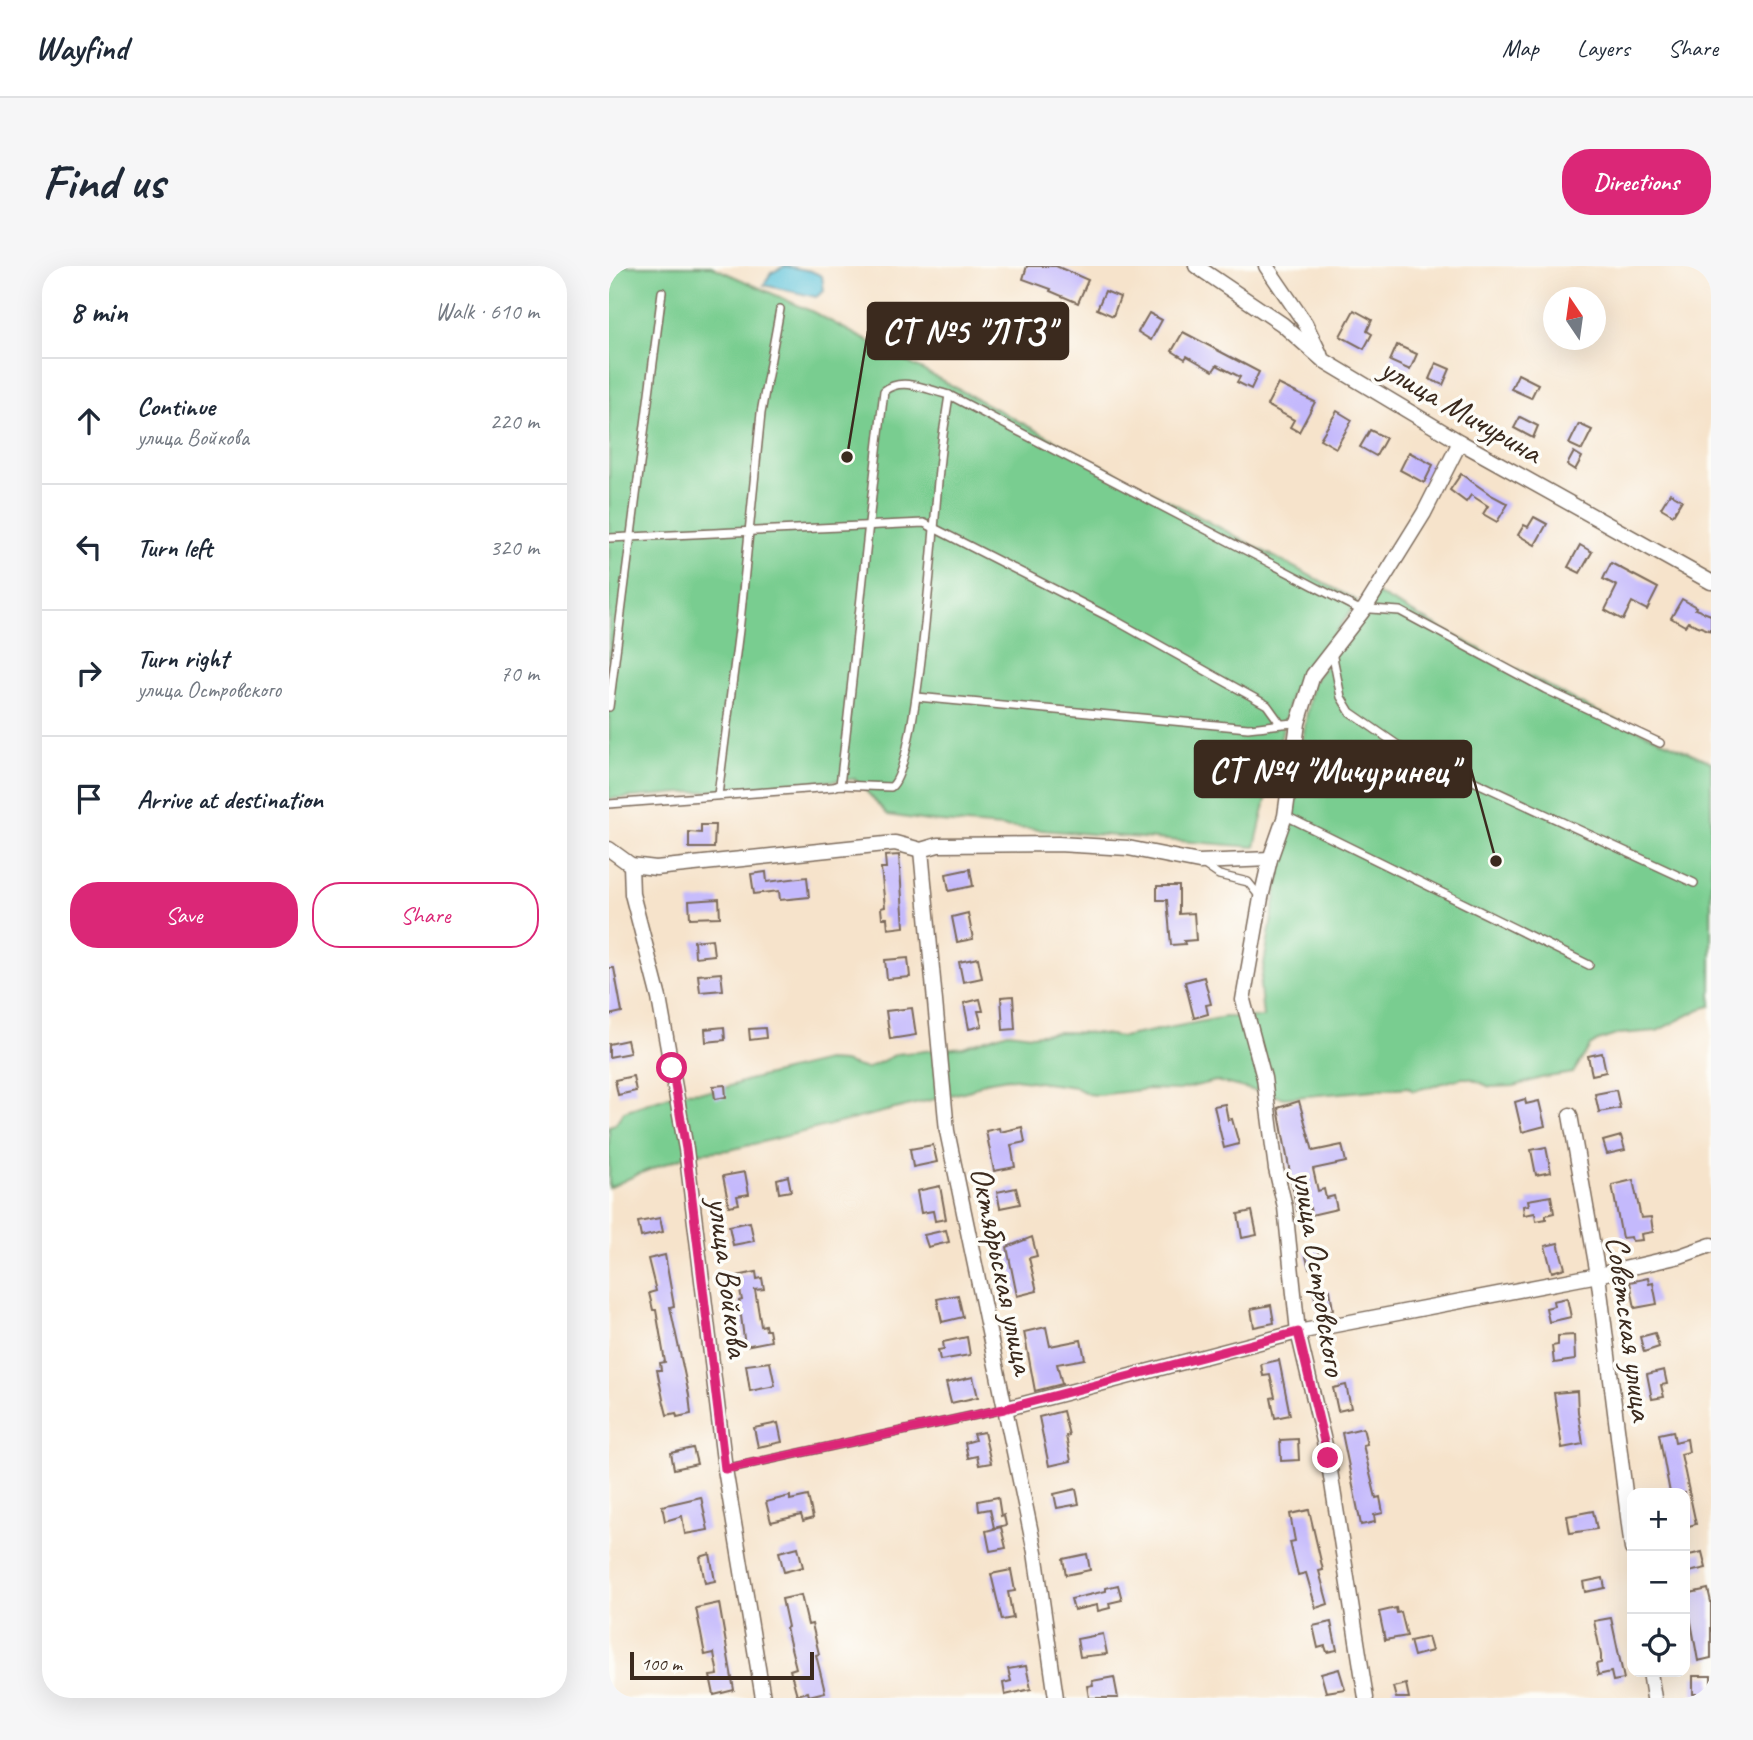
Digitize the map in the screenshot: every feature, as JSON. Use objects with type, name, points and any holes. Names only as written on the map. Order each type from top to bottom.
[{"type":"street","name":"улица Мичурина","points":[[1196,266],[1282,324],[1323,360],[1460,442],[1711,582]]},
{"type":"street","points":[[1266,266],[1305,323],[1323,360]]},
{"type":"street","name":"улица Островского","points":[[1366,1698],[1328,1458],[1298,1332],[1285,1207],[1276,1169],[1264,1078],[1243,1000],[1261,898],[1270,859],[1285,816],[1298,723],[1313,675],[1365,608],[1424,513],[1460,442]]},
{"type":"street","points":[[609,849],[631,864],[656,868],[895,844],[921,850],[938,845],[1058,844],[1128,848],[1199,862],[1270,859]]},
{"type":"street","name":"Октябрьская улица","points":[[921,850],[947,1131],[1035,1552],[1056,1698]]},
{"type":"street","name":"улица Войкова","points":[[631,864],[632,894],[659,999],[686,1149],[725,1469],[763,1698]]},
{"type":"street","name":"Советская улица","points":[[1570,1115],[1598,1275],[1627,1509]]},
{"type":"street","points":[[1004,1409],[1298,1332],[1598,1275],[1680,1256],[1711,1245]]},
{"type":"street","points":[[1651,1677],[1654,1698]]},
{"type":"lane","points":[[609,708],[661,292]]},
{"type":"lane","points":[[717,795],[740,622],[761,412],[780,309]]},
{"type":"lane","points":[[839,785],[859,633],[867,525],[884,391],[892,384],[902,383],[949,395],[1356,608],[1400,611],[1545,690],[1660,743]]},
{"type":"lane","points":[[609,804],[833,788],[839,785],[880,788],[891,787],[896,783],[902,769],[917,697],[940,458],[949,395]]},
{"type":"lane","points":[[609,538],[924,523],[1111,618],[1266,705],[1280,723]]},
{"type":"lane","points":[[1332,651],[1341,697],[1350,712],[1402,748],[1694,883]]},
{"type":"lane","points":[[917,697],[1248,728],[1298,723]]},
{"type":"lane","points":[[1285,816],[1589,965]]},
{"type":"lane","points":[[1199,862],[1219,875],[1248,882],[1261,898]]},
{"type":"lane","points":[[725,1469],[1004,1409]]},
{"type":"green space","points":[[609,266],[711,266],[813,312],[1358,601],[1291,694],[1255,847],[928,821],[888,815],[855,779],[609,799]]},
{"type":"green space","points":[[1376,593],[1585,706],[1711,762],[1711,1006],[1657,1031],[1619,1034],[1598,1041],[1590,1046],[1573,1073],[1514,1086],[1490,1087],[1470,1078],[1462,1078],[1413,1091],[1408,1087],[1284,1098],[1216,1081],[1179,1090],[1149,1089],[1098,1095],[1088,1094],[1075,1087],[1008,1078],[985,1082],[971,1090],[730,1150],[694,1153],[609,1188],[609,1126],[615,1124],[624,1111],[681,1092],[715,1091],[826,1061],[843,1062],[866,1069],[897,1054],[963,1047],[1008,1032],[1032,1035],[1059,1032],[1096,1033],[1122,1037],[1225,1017],[1263,1017],[1260,987],[1312,684]]},
{"type":"water","points":[[785,266],[822,276],[824,291],[816,297],[764,285],[771,273]]},
{"type":"building","points":[[1027,266],[1056,266],[1088,280],[1078,303],[1023,279]]},
{"type":"building","points":[[1105,291],[1120,297],[1113,316],[1097,309]]},
{"type":"building","points":[[1354,310],[1372,320],[1367,331],[1372,334],[1364,349],[1340,336]]},
{"type":"building","points":[[1149,313],[1162,320],[1151,340],[1138,332]]},
{"type":"building","points":[[1183,332],[1259,372],[1251,389],[1237,382],[1240,377],[1217,365],[1213,371],[1172,351]]},
{"type":"building","points":[[1397,345],[1417,354],[1410,370],[1390,361]]},
{"type":"building","points":[[1436,363],[1450,369],[1443,385],[1429,379]]},
{"type":"building","points":[[1518,374],[1538,384],[1531,398],[1511,389]]},
{"type":"building","points":[[1278,384],[1315,402],[1299,432],[1290,427],[1294,420],[1267,405]]},
{"type":"building","points":[[1337,411],[1352,420],[1336,448],[1320,439]]},
{"type":"building","points":[[1520,417],[1538,426],[1533,438],[1514,428]]},
{"type":"building","points":[[1579,424],[1592,430],[1582,450],[1569,444]]},
{"type":"building","points":[[1370,430],[1386,438],[1376,456],[1360,447]]},
{"type":"building","points":[[1409,452],[1433,465],[1424,483],[1400,470]]},
{"type":"building","points":[[1574,452],[1582,457],[1575,470],[1567,465]]},
{"type":"building","points":[[1461,474],[1508,504],[1497,522],[1483,514],[1488,506],[1471,495],[1466,502],[1450,490]]},
{"type":"building","points":[[1670,493],[1682,500],[1673,515],[1661,508]]},
{"type":"building","points":[[1534,517],[1547,524],[1535,545],[1518,535],[1524,525],[1528,527]]},
{"type":"building","points":[[1580,545],[1592,552],[1580,573],[1568,567]]},
{"type":"building","points":[[1611,563],[1658,588],[1647,610],[1632,602],[1623,620],[1605,610],[1617,586],[1603,579]]},
{"type":"building","points":[[1682,599],[1696,607],[1695,609],[1711,615],[1711,631],[1688,622],[1685,626],[1671,618]]},
{"type":"building","points":[[701,825],[715,825],[714,848],[689,848],[689,832],[701,833]]},
{"type":"building","points":[[899,855],[904,927],[888,929],[887,918],[882,918],[881,908],[885,907],[881,868],[886,868],[885,856]]},
{"type":"building","points":[[970,869],[973,886],[949,891],[946,874]]},
{"type":"building","points":[[766,872],[767,882],[807,877],[809,897],[780,900],[779,891],[754,894],[751,874]]},
{"type":"building","points":[[1157,886],[1179,886],[1179,914],[1194,913],[1196,940],[1171,945],[1167,900],[1157,900]]},
{"type":"building","points":[[719,899],[720,917],[690,918],[689,901]]},
{"type":"building","points":[[968,913],[973,939],[957,942],[952,917]]},
{"type":"building","points":[[712,939],[714,955],[695,957],[694,941]]},
{"type":"building","points":[[908,958],[910,977],[887,979],[885,960]]},
{"type":"building","points":[[978,958],[982,978],[963,982],[959,962]]},
{"type":"building","points":[[609,968],[614,968],[622,1012],[609,1015]]},
{"type":"building","points":[[721,973],[723,990],[700,992],[698,975]]},
{"type":"building","points":[[1204,977],[1211,1004],[1206,1005],[1208,1014],[1194,1018],[1185,982]]},
{"type":"building","points":[[1013,996],[1015,1029],[1003,1030],[1001,997]]},
{"type":"building","points":[[980,999],[983,1011],[978,1011],[982,1026],[969,1029],[964,1003]]},
{"type":"building","points":[[912,1008],[916,1035],[890,1039],[886,1011]]},
{"type":"building","points":[[724,1027],[725,1040],[706,1042],[705,1029]]},
{"type":"building","points":[[765,1028],[766,1038],[750,1040],[749,1029]]},
{"type":"building","points":[[627,1040],[630,1053],[609,1057],[609,1044]]},
{"type":"building","points":[[1602,1053],[1606,1072],[1592,1075],[1588,1056]]},
{"type":"building","points":[[633,1076],[636,1091],[618,1095],[615,1080]]},
{"type":"building","points":[[725,1085],[726,1097],[715,1099],[713,1086]]},
{"type":"building","points":[[1616,1090],[1620,1108],[1599,1112],[1595,1094]]},
{"type":"building","points":[[1525,1099],[1526,1104],[1539,1101],[1545,1126],[1522,1132],[1515,1102]]},
{"type":"building","points":[[1299,1101],[1313,1151],[1342,1145],[1346,1162],[1313,1169],[1318,1191],[1324,1189],[1326,1198],[1334,1196],[1337,1209],[1311,1215],[1310,1208],[1297,1211],[1278,1108]]},
{"type":"building","points":[[1225,1104],[1228,1120],[1232,1119],[1239,1144],[1224,1148],[1214,1106]]},
{"type":"building","points":[[1022,1127],[1025,1142],[1011,1145],[1015,1167],[994,1171],[986,1131],[999,1128],[1000,1132]]},
{"type":"building","points":[[1621,1136],[1625,1150],[1607,1154],[1603,1141]]},
{"type":"building","points":[[933,1145],[937,1162],[913,1167],[910,1149]]},
{"type":"building","points":[[1546,1147],[1551,1172],[1536,1175],[1531,1150]]},
{"type":"building","points":[[745,1172],[749,1194],[737,1196],[739,1204],[729,1206],[723,1176]]},
{"type":"building","points":[[788,1176],[791,1191],[779,1193],[777,1179]]},
{"type":"building","points":[[1633,1180],[1641,1218],[1651,1217],[1653,1232],[1641,1234],[1642,1240],[1632,1241],[1631,1237],[1622,1238],[1612,1185]]},
{"type":"building","points":[[940,1186],[946,1219],[935,1221],[933,1211],[921,1213],[917,1191]]},
{"type":"building","points":[[1016,1188],[1020,1204],[1000,1208],[997,1192]]},
{"type":"building","points":[[1551,1196],[1554,1213],[1546,1215],[1546,1219],[1536,1221],[1535,1213],[1524,1215],[1523,1206],[1529,1205],[1528,1200]]},
{"type":"building","points":[[1252,1211],[1257,1235],[1242,1238],[1238,1214]]},
{"type":"building","points":[[660,1218],[663,1232],[641,1237],[638,1222]]},
{"type":"building","points":[[750,1222],[754,1241],[733,1245],[729,1226]]},
{"type":"building","points":[[946,1230],[949,1242],[928,1247],[924,1235]]},
{"type":"building","points":[[1032,1237],[1037,1256],[1029,1258],[1037,1291],[1017,1296],[1007,1247]]},
{"type":"building","points":[[1558,1243],[1565,1268],[1552,1272],[1545,1246]]},
{"type":"building","points":[[1317,1246],[1322,1265],[1309,1268],[1304,1249]]},
{"type":"building","points":[[665,1255],[674,1306],[670,1307],[691,1414],[677,1417],[676,1413],[667,1415],[663,1399],[657,1370],[661,1370],[660,1363],[665,1362],[656,1310],[653,1310],[649,1293],[656,1291],[648,1259]]},
{"type":"building","points":[[756,1272],[757,1279],[762,1278],[764,1289],[755,1290],[761,1326],[765,1325],[766,1330],[769,1330],[771,1341],[745,1346],[739,1301],[742,1300],[737,1276]]},
{"type":"building","points":[[1648,1278],[1649,1284],[1653,1283],[1657,1304],[1635,1308],[1630,1282]]},
{"type":"building","points":[[1330,1290],[1333,1310],[1318,1313],[1314,1293]]},
{"type":"building","points":[[958,1295],[963,1317],[942,1322],[937,1299]]},
{"type":"building","points":[[1567,1298],[1571,1317],[1549,1322],[1546,1308],[1554,1306],[1553,1301]]},
{"type":"building","points":[[1271,1305],[1274,1323],[1254,1327],[1251,1309]]},
{"type":"building","points":[[1046,1327],[1050,1346],[1081,1340],[1085,1359],[1057,1364],[1062,1384],[1035,1391],[1024,1332]]},
{"type":"building","points":[[1655,1333],[1659,1347],[1644,1352],[1640,1337]]},
{"type":"building","points":[[1574,1335],[1575,1360],[1554,1363],[1552,1346],[1558,1345],[1558,1336]]},
{"type":"building","points":[[967,1337],[970,1355],[940,1360],[938,1350],[944,1349],[943,1342]]},
{"type":"building","points":[[1279,1360],[1290,1415],[1275,1418],[1271,1398],[1275,1397],[1270,1375],[1263,1376],[1261,1364]]},
{"type":"building","points":[[770,1362],[775,1386],[750,1391],[746,1365]]},
{"type":"building","points":[[1664,1370],[1667,1384],[1661,1385],[1664,1397],[1652,1399],[1647,1374]]},
{"type":"building","points":[[973,1377],[978,1397],[951,1403],[946,1383]]},
{"type":"building","points":[[1346,1385],[1351,1408],[1338,1411],[1333,1388]]},
{"type":"building","points":[[1577,1391],[1583,1444],[1562,1448],[1554,1393]]},
{"type":"building","points":[[1063,1411],[1069,1435],[1066,1436],[1071,1461],[1049,1466],[1039,1417]]},
{"type":"building","points":[[778,1423],[782,1442],[758,1447],[754,1428]]},
{"type":"building","points":[[1363,1428],[1367,1444],[1363,1445],[1376,1498],[1380,1497],[1383,1513],[1374,1515],[1375,1522],[1361,1525],[1342,1433]]},
{"type":"building","points":[[1673,1431],[1675,1442],[1687,1439],[1689,1452],[1681,1454],[1688,1488],[1669,1488],[1659,1434]]},
{"type":"building","points":[[984,1432],[991,1463],[979,1465],[977,1456],[968,1458],[965,1443],[975,1440],[973,1434]]},
{"type":"building","points":[[1298,1439],[1299,1460],[1281,1461],[1280,1440]]},
{"type":"building","points":[[693,1448],[697,1464],[674,1469],[671,1453]]},
{"type":"building","points":[[1076,1489],[1079,1504],[1057,1508],[1054,1494]]},
{"type":"building","points":[[790,1496],[790,1500],[808,1496],[813,1518],[803,1521],[801,1515],[771,1522],[766,1502]]},
{"type":"building","points":[[1690,1496],[1696,1524],[1690,1526]]},
{"type":"building","points":[[701,1497],[708,1530],[685,1534],[682,1516],[665,1521],[662,1506]]},
{"type":"building","points":[[998,1497],[1001,1516],[1004,1515],[1006,1525],[994,1528],[990,1509],[979,1511],[978,1501]]},
{"type":"building","points":[[1309,1510],[1323,1570],[1319,1571],[1328,1604],[1316,1608],[1306,1573],[1298,1575],[1290,1542],[1295,1541],[1290,1514]]},
{"type":"building","points":[[1593,1511],[1597,1529],[1570,1533],[1567,1516]]},
{"type":"building","points":[[1001,1527],[1006,1548],[990,1551],[986,1531]]},
{"type":"building","points":[[798,1547],[803,1567],[784,1572],[779,1552]]},
{"type":"building","points":[[1702,1552],[1706,1568],[1690,1572],[1690,1555]]},
{"type":"building","points":[[710,1554],[715,1581],[705,1583],[700,1557]]},
{"type":"building","points":[[1087,1554],[1090,1570],[1066,1575],[1063,1559]]},
{"type":"building","points":[[1011,1570],[1015,1591],[1008,1592],[1013,1618],[1002,1620],[991,1574]]},
{"type":"building","points":[[1603,1578],[1605,1588],[1585,1592],[1583,1582]]},
{"type":"building","points":[[1118,1585],[1122,1600],[1109,1603],[1110,1608],[1098,1611],[1097,1605],[1074,1610],[1071,1599],[1106,1591],[1106,1588]]},
{"type":"building","points":[[1708,1589],[1711,1602],[1711,1658],[1698,1661],[1690,1616],[1690,1593]]},
{"type":"building","points":[[801,1595],[808,1625],[812,1624],[825,1692],[809,1696],[808,1692],[797,1695],[790,1670],[796,1668],[782,1599]]},
{"type":"building","points":[[719,1603],[734,1690],[714,1695],[710,1676],[718,1675],[714,1653],[705,1655],[696,1608]]},
{"type":"building","points":[[1396,1608],[1397,1613],[1401,1612],[1407,1636],[1385,1640],[1379,1612]]},
{"type":"building","points":[[1611,1618],[1624,1679],[1613,1681],[1611,1672],[1598,1675],[1596,1664],[1601,1663],[1601,1655],[1594,1621]]},
{"type":"building","points":[[1331,1622],[1337,1650],[1327,1652],[1325,1646],[1318,1648],[1313,1626]]},
{"type":"building","points":[[1103,1634],[1107,1654],[1080,1657],[1077,1639]]},
{"type":"building","points":[[1428,1637],[1432,1651],[1414,1656],[1410,1641]]},
{"type":"building","points":[[1026,1666],[1031,1689],[1005,1695],[1003,1683],[1011,1681],[1008,1669]]},
{"type":"building","points":[[1339,1669],[1345,1689],[1326,1692],[1321,1674]]},
{"type":"building","points":[[1693,1676],[1711,1676],[1711,1694],[1693,1694]]},
{"type":"building","points":[[1114,1677],[1118,1698],[1089,1698],[1087,1686],[1093,1685],[1092,1681]]},
{"type":"building","points":[[1406,1684],[1409,1698],[1396,1698],[1393,1687]]},
{"type":"place","name":"СТ №5 \"ЛТЗ\"","points":[[847,457]]},
{"type":"place","name":"СТ №4 \"Мичуринец\"","points":[[1496,861]]},
{"type":"route","points":[[672,1068],[686,1149],[725,1469],[1004,1409],[1298,1332],[1328,1458]]}]
